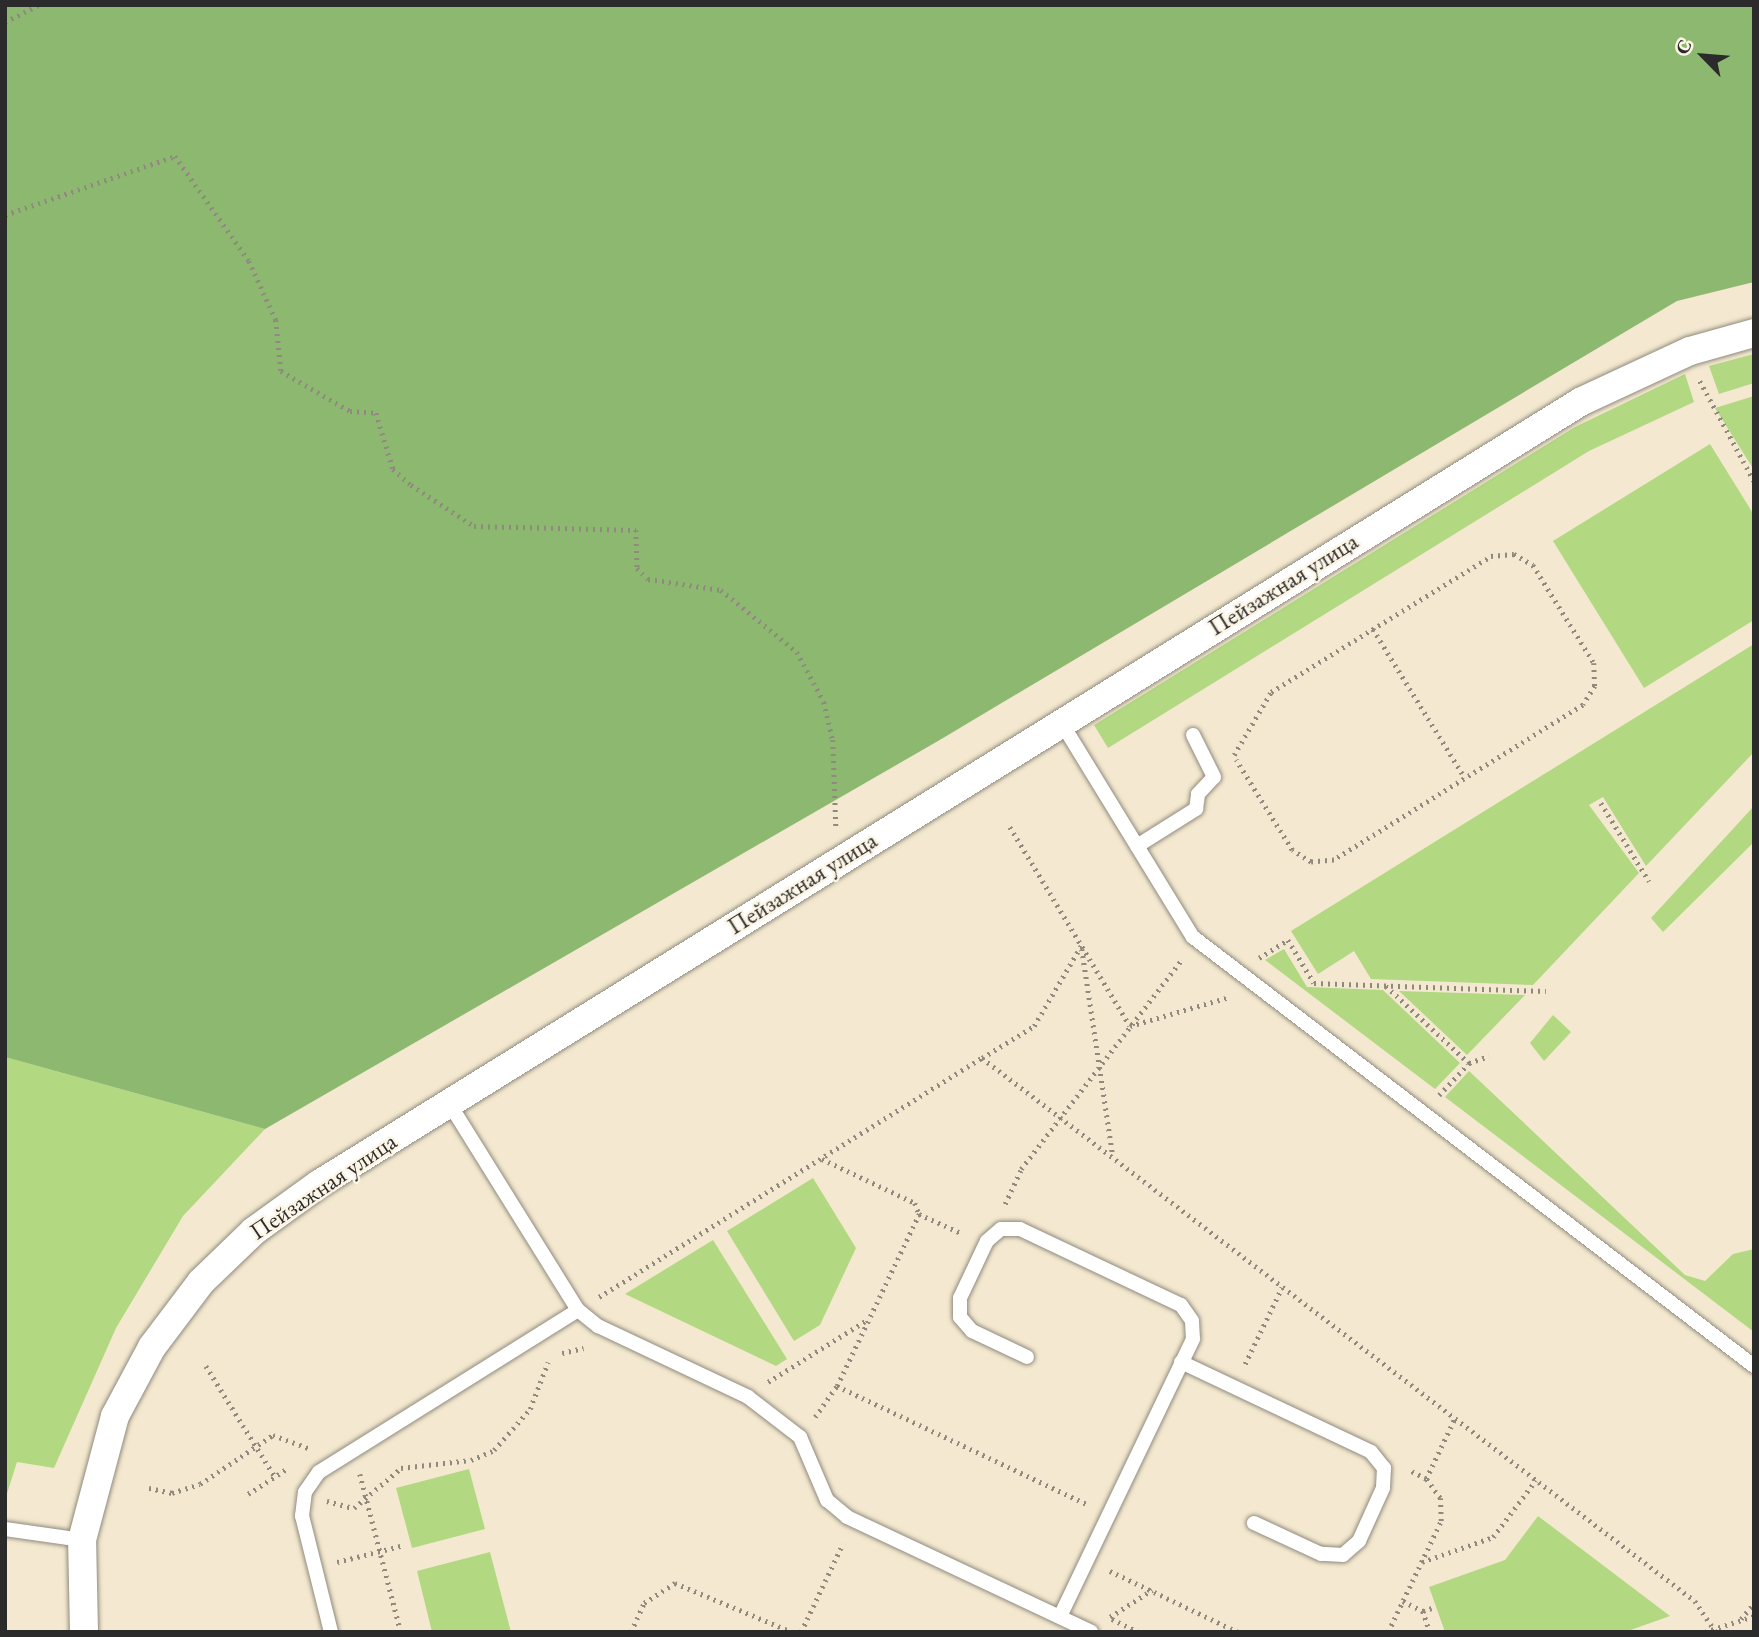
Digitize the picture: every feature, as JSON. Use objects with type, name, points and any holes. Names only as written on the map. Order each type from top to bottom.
[{"type":"street","name":"Пейзажная улица","points":[[84,1632],[82,1540],[115,1416],[152,1347],[201,1282],[254,1230],[449,1103],[1580,402],[1690,351],[1754,333]]},
{"type":"lane","points":[[1061,722],[1193,937],[1754,1366]]},
{"type":"lane","points":[[1137,846],[1196,809],[1213,768],[1193,735]]},
{"type":"lane","points":[[449,1103],[578,1310],[598,1326],[748,1397],[800,1437],[827,1500],[847,1517],[1091,1632]]},
{"type":"lane","points":[[1027,1357],[972,1331],[960,1317],[960,1298],[986,1243],[1001,1229],[1020,1229],[1181,1305],[1192,1321],[1193,1339],[1060,1617]]},
{"type":"lane","points":[[331,1632],[302,1516],[305,1492],[319,1472],[578,1310]]},
{"type":"lane","points":[[1181,1362],[1371,1452],[1384,1468],[1383,1488],[1359,1541],[1343,1555],[1321,1555],[1254,1523]]},
{"type":"lane","points":[[5,1529],[82,1540]]},
{"type":"path","points":[[5,22],[39,5]]},
{"type":"path","points":[[5,215],[175,156],[249,261],[276,320],[281,371],[349,411],[376,414],[393,469],[411,485],[474,526],[636,530],[637,568],[648,579],[721,590],[797,652],[824,702],[833,740],[837,834]]},
{"type":"path","points":[[1696,370],[1710,410],[1754,481]]},
{"type":"path","points":[[1213,768],[1234,755],[1271,692],[1490,556],[1514,554],[1533,565],[1594,663],[1595,686],[1583,705],[1334,860],[1311,862],[1292,850],[1234,755]]},
{"type":"path","points":[[1373,629],[1465,778]]},
{"type":"path","points":[[1601,803],[1649,881]]},
{"type":"path","points":[[1010,827],[1130,1026]]},
{"type":"path","points":[[1256,960],[1288,940],[1314,983],[1546,991]]},
{"type":"path","points":[[982,1058],[1034,1026],[1082,944]]},
{"type":"path","points":[[1082,944],[1113,1157]]},
{"type":"path","points":[[919,1214],[986,1243],[1021,1169],[1182,958]]},
{"type":"path","points":[[1386,985],[1469,1063]]},
{"type":"path","points":[[1130,1026],[1232,996]]},
{"type":"path","points":[[1436,1098],[1469,1063],[1489,1056]]},
{"type":"path","points":[[812,1421],[837,1386],[919,1214],[915,1203],[821,1158]]},
{"type":"path","points":[[1235,1387],[1282,1287]]},
{"type":"path","points":[[765,1384],[868,1320]]},
{"type":"path","points":[[326,1500],[354,1508],[368,1503],[401,1468],[471,1461],[494,1450],[530,1409],[548,1362]]},
{"type":"path","points":[[206,1366],[275,1477]]},
{"type":"path","points":[[837,1386],[1109,1514]]},
{"type":"path","points":[[1426,1479],[1455,1418]]},
{"type":"path","points":[[149,1488],[172,1493],[200,1484],[254,1443],[273,1435],[296,1438],[314,1452]]},
{"type":"path","points":[[354,1450],[401,1632]]},
{"type":"path","points":[[1371,1452],[1426,1479],[1440,1498],[1441,1521],[1388,1632]]},
{"type":"path","points":[[1421,1562],[1493,1537],[1536,1480]]},
{"type":"path","points":[[801,1632],[843,1542]]},
{"type":"path","points":[[315,1568],[404,1545]]},
{"type":"path","points":[[1087,1560],[1238,1632]]},
{"type":"path","points":[[631,1632],[644,1603],[676,1583],[792,1632]]},
{"type":"path","points":[[1109,1618],[1152,1590]]},
{"type":"path","points":[[1403,1601],[1423,1611],[1432,1608]]},
{"type":"path","points":[[1741,1620],[1754,1603]]},
{"type":"path","points":[[1423,1611],[1430,1632]]},
{"type":"path","points":[[1705,1632],[1754,1616]]},
{"type":"green space","points":[[5,5],[1754,5],[1754,282],[1677,301],[938,741],[265,1129],[5,1057]]},
{"type":"green space","points":[[1754,354],[1754,383],[1719,394],[1709,366]]},
{"type":"green space","points":[[1685,374],[1694,402],[1589,451],[1108,748],[1094,725],[1575,427]]},
{"type":"green space","points":[[1754,396],[1754,470],[1715,408]]},
{"type":"green space","points":[[1710,444],[1754,515],[1754,620],[1644,688],[1553,541]]},
{"type":"green space","points":[[1754,644],[1754,752],[1646,866],[1603,797],[1589,805],[1639,873],[1533,985],[1371,979],[1354,951],[1318,974],[1291,931]]},
{"type":"green space","points":[[1754,806],[1754,842],[1663,932],[1651,918]]},
{"type":"green space","points":[[1284,949],[1307,987],[1383,990],[1460,1063],[1435,1089],[1265,960]]},
{"type":"green space","points":[[1399,991],[1525,995],[1467,1055]]},
{"type":"green space","points":[[1553,1015],[1571,1032],[1544,1061],[1530,1043]]},
{"type":"green space","points":[[5,1057],[265,1129],[183,1216],[116,1328],[54,1468],[17,1462],[5,1500]]},
{"type":"green space","points":[[1469,1071],[1685,1275],[1705,1281],[1733,1254],[1754,1249],[1754,1332],[1445,1097]]},
{"type":"green space","points":[[813,1178],[856,1248],[820,1325],[794,1341],[727,1231]]},
{"type":"green space","points":[[713,1240],[787,1359],[776,1366],[625,1294]]},
{"type":"green space","points":[[469,1469],[485,1529],[412,1548],[396,1488]]},
{"type":"green space","points":[[1538,1516],[1670,1616],[1625,1632],[1445,1632],[1429,1587],[1505,1560]]},
{"type":"green space","points":[[490,1552],[511,1632],[432,1632],[417,1571]]}]
